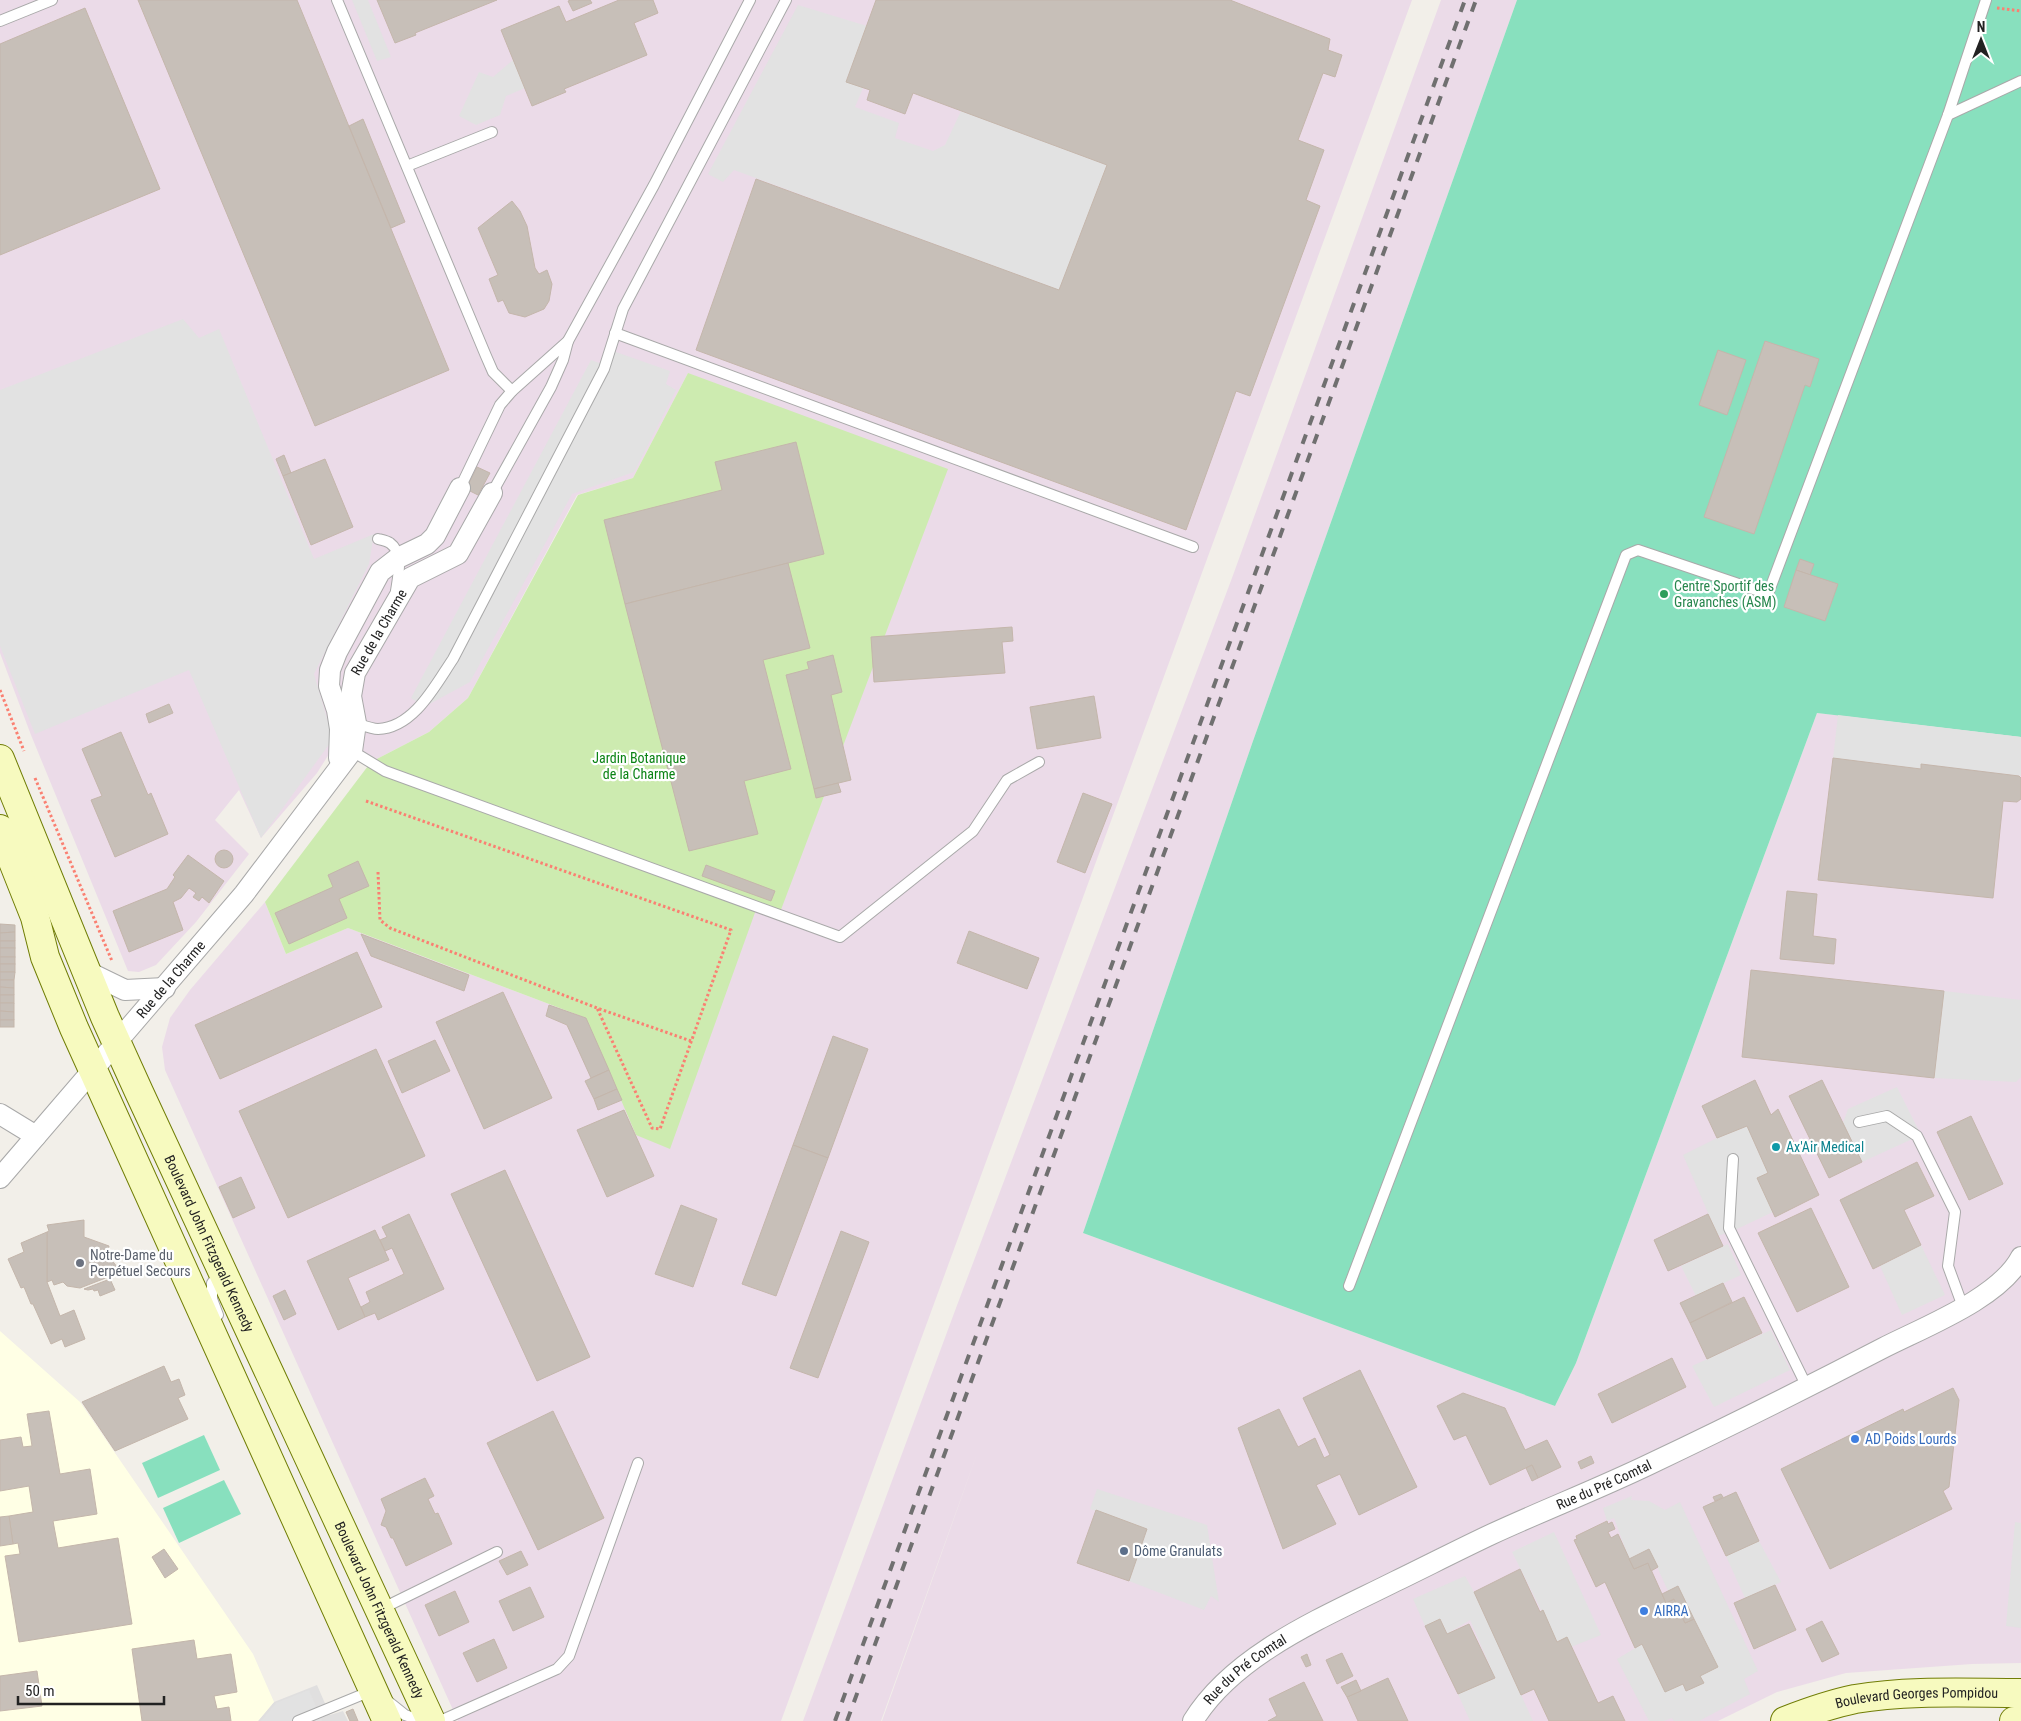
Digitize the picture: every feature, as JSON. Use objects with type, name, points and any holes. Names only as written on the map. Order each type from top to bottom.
[{"type":"main road","name":"Boulevard John Fitzgerald Kennedy","points":[[12,755],[101,969],[106,1017],[431,1721]]},
{"type":"main road","points":[[0,829],[35,917],[45,957],[74,1028],[229,1357],[266,1456],[387,1721]]},
{"type":"main road","name":"Boulevard Georges Pompidou","points":[[1785,1721],[1809,1712],[1855,1700],[1909,1694],[2021,1692]]},
{"type":"main road","points":[[2014,1721],[2021,1721]]},
{"type":"street","name":"Rue de la Charme","points":[[335,775],[340,753],[340,729],[337,710],[329,686],[330,670],[337,652],[380,572],[398,558],[427,544],[435,536],[460,488]]},
{"type":"street","name":"Rue de la Charme","points":[[0,1178],[244,894],[335,775],[352,751],[356,723],[352,696],[355,673],[410,578],[458,554],[492,493]]},
{"type":"street","points":[[101,969],[124,990],[165,988]]},
{"type":"street","points":[[0,1114],[36,1136]]},
{"type":"street","name":"Rue du Pré Comtal","points":[[1193,1721],[1199,1710],[1220,1688],[1255,1658],[1318,1620],[1492,1534],[1650,1464],[1807,1387],[1963,1307],[1993,1288],[2015,1268],[2021,1257]]},
{"type":"lane","points":[[0,21],[52,0]]},
{"type":"lane","points":[[337,0],[493,372],[512,391]]},
{"type":"lane","points":[[492,493],[551,387],[564,360],[568,341],[654,184],[750,0]]},
{"type":"lane","points":[[356,723],[378,729],[408,719],[429,696],[453,659],[604,369],[623,308],[786,0]]},
{"type":"lane","points":[[1349,1286],[1626,555],[1638,550],[1768,594],[1948,115],[1985,3]]},
{"type":"lane","points":[[1948,115],[2021,81]]},
{"type":"lane","points":[[407,166],[492,132]]},
{"type":"lane","points":[[615,333],[1194,547]]},
{"type":"lane","points":[[460,488],[500,405],[512,391],[568,341]]},
{"type":"lane","points":[[378,540],[390,543],[397,550],[400,572],[393,607]]},
{"type":"lane","points":[[352,751],[385,771],[840,936],[973,831],[1007,780],[1039,762]]},
{"type":"lane","points":[[1859,1122],[1888,1116],[1917,1136],[1955,1212],[1948,1266],[1963,1307]]},
{"type":"lane","points":[[1732,1159],[1729,1228],[1807,1387]]},
{"type":"lane","points":[[222,1271],[212,1283],[212,1299],[222,1324]]},
{"type":"lane","points":[[440,1721],[557,1669],[569,1656],[638,1463]]},
{"type":"lane","points":[[379,1610],[497,1552]]},
{"type":"lane","points":[[298,1721],[374,1690],[405,1715],[422,1721]]},
{"type":"path","points":[[1985,3],[2021,11]]},
{"type":"path","points":[[0,690],[12,755]]},
{"type":"path","points":[[32,770],[101,969]]},
{"type":"path","points":[[366,801],[731,930],[660,1129],[652,1128],[597,1008]]},
{"type":"path","points":[[378,872],[380,920],[390,928],[597,1008],[691,1041]]},
{"type":"shaded area","points":[[0,0],[1412,0],[781,1721],[458,1721],[165,1070],[162,1047],[170,1018],[190,990],[265,902],[286,954],[348,928],[586,1018],[688,373],[633,478],[577,495],[468,698],[429,732],[371,762],[336,743],[317,773],[261,838],[239,790],[215,820],[249,854],[196,922],[156,965],[139,972],[128,971],[31,735],[0,653]]},
{"type":"shaded area","points":[[352,0],[368,0],[391,57],[377,61]]},
{"type":"shaded area","points":[[1441,0],[1517,0],[1253,741],[1083,1233],[1555,1406],[1576,1363],[1817,713],[2021,737],[2021,1663],[1972,1664],[1846,1673],[1777,1692],[1718,1721],[882,1721],[978,1451],[881,1721],[803,1721],[956,1308],[1232,578]]},
{"type":"shaded area","points":[[798,5],[867,26],[846,81],[863,88],[855,107],[899,123],[895,138],[933,151],[945,145],[961,111],[1107,165],[1059,290],[734,170],[723,182],[708,174]]},
{"type":"shaded area","points":[[513,60],[525,88],[506,96],[500,115],[476,125],[459,116],[479,72],[493,77]]},
{"type":"shaded area","points":[[183,319],[199,338],[219,329],[314,559],[374,534],[369,564],[314,674],[333,739],[261,838],[189,670],[35,734],[0,646],[0,390]]},
{"type":"shaded area","points":[[613,351],[670,371],[666,384],[676,390],[634,472],[572,494],[470,682],[424,707],[411,698],[591,360],[605,365]]},
{"type":"shaded area","points":[[1838,715],[2021,737],[2021,776],[1922,764],[1921,769],[1833,758]]},
{"type":"shaded area","points":[[1944,991],[2021,1000],[2021,1077],[2016,1082],[1934,1078]]},
{"type":"shaded area","points":[[1897,1087],[1921,1135],[1862,1162],[1843,1123],[1848,1109]]},
{"type":"shaded area","points":[[1747,1126],[1768,1173],[1773,1212],[1718,1236],[1683,1155]]},
{"type":"shaded area","points":[[1728,1244],[1741,1275],[1696,1296],[1681,1266]]},
{"type":"shaded area","points":[[1921,1245],[1945,1295],[1902,1315],[1880,1266]]},
{"type":"shaded area","points":[[1771,1330],[1790,1370],[1714,1407],[1692,1366]]},
{"type":"shaded area","points":[[0,1331],[80,1402],[253,1654],[274,1702],[258,1721],[0,1721]]},
{"type":"shaded area","points":[[1097,1489],[1207,1525],[1219,1602],[1211,1596],[1204,1610],[1129,1581],[1147,1529],[1090,1509]]},
{"type":"shaded area","points":[[1632,1496],[1631,1500],[1649,1501],[1665,1510],[1680,1502],[1758,1671],[1744,1679],[1750,1694],[1699,1721],[1674,1721],[1672,1718],[1664,1721],[1649,1721],[1617,1659],[1642,1644],[1683,1684],[1686,1691],[1703,1683],[1700,1676],[1717,1667],[1678,1586],[1668,1591],[1649,1549],[1629,1559],[1614,1518],[1607,1521],[1603,1508]]},
{"type":"shaded area","points":[[2015,1522],[2021,1523],[2021,1628],[2006,1626]]},
{"type":"shaded area","points":[[1554,1532],[1601,1635],[1571,1647],[1567,1637],[1557,1642],[1512,1552]]},
{"type":"shaded area","points":[[1759,1541],[1781,1582],[1745,1598],[1726,1556]]},
{"type":"shaded area","points":[[1465,1576],[1533,1721],[1470,1721],[1458,1694],[1495,1678],[1470,1620],[1447,1634],[1440,1619],[1425,1626],[1413,1599]]},
{"type":"shaded area","points":[[317,1685],[330,1715],[343,1711],[348,1721],[258,1721],[274,1702]]},
{"type":"shaded area","points":[[309,1690],[322,1721],[261,1721],[276,1703]]},
{"type":"green space","name":"Centre Sportif des Gravanches (ASM)","points":[[1517,0],[2021,0],[2021,737],[1817,713],[1576,1363],[1555,1406],[1083,1233],[1253,741]]},
{"type":"green space","name":"Jardin Botanique de la Charme","points":[[688,373],[948,469],[779,915],[757,907],[670,1149],[636,1135],[586,1018],[348,928],[286,954],[265,902],[371,762],[429,732],[468,698],[578,495],[633,478]]},
{"type":"green space","points":[[204,1435],[220,1470],[158,1498],[142,1463]]},
{"type":"green space","points":[[224,1480],[241,1514],[179,1543],[163,1508]]},
{"type":"building","points":[[138,0],[297,0],[449,370],[315,426]]},
{"type":"building","points":[[377,0],[497,0],[395,43]]},
{"type":"building","points":[[590,0],[592,3],[573,11],[568,1]]},
{"type":"building","points":[[619,0],[653,0],[658,13],[634,23],[647,55],[564,89],[566,92],[532,106],[501,30],[559,6],[566,22]]},
{"type":"building","points":[[876,0],[1230,0],[1330,39],[1328,50],[1342,55],[1335,77],[1323,73],[1298,140],[1324,150],[1306,200],[1320,206],[1250,396],[1236,391],[1186,530],[696,350],[756,179],[1059,290],[1107,165],[913,93],[905,114],[867,100],[870,90],[846,82]]},
{"type":"building","points":[[85,8],[160,189],[0,255],[0,44]]},
{"type":"building","points":[[363,119],[405,222],[391,228],[349,126]]},
{"type":"building","points":[[512,201],[520,211],[527,226],[535,268],[539,274],[547,270],[552,284],[549,301],[544,309],[525,317],[509,313],[503,300],[498,302],[489,279],[498,275],[478,228]]},
{"type":"building","points":[[1765,341],[1819,359],[1810,387],[1805,385],[1754,534],[1704,517]]},
{"type":"building","points":[[1718,350],[1746,360],[1727,415],[1699,405]]},
{"type":"building","points":[[796,442],[824,554],[625,604],[604,520],[722,490],[715,462]]},
{"type":"building","points":[[284,455],[291,473],[283,476],[276,459]]},
{"type":"building","points":[[325,459],[353,527],[311,545],[283,476]]},
{"type":"building","points":[[477,467],[490,473],[478,495],[466,489]]},
{"type":"building","points":[[1800,559],[1814,564],[1810,575],[1796,570]]},
{"type":"building","points":[[788,563],[810,648],[763,660],[791,769],[744,781],[758,834],[689,851],[625,604]]},
{"type":"building","points":[[1796,570],[1838,584],[1825,621],[1784,607]]},
{"type":"building","points":[[1012,627],[1013,641],[1002,642],[1005,673],[874,682],[871,637]]},
{"type":"building","points":[[833,655],[842,692],[831,695],[851,780],[814,789],[786,675],[809,669],[807,662]]},
{"type":"building","points":[[1094,696],[1101,738],[1037,749],[1030,707]]},
{"type":"building","points":[[169,704],[173,713],[149,723],[146,714]]},
{"type":"building","points":[[121,732],[148,795],[151,793],[168,834],[115,857],[91,800],[102,796],[82,749]]},
{"type":"building","points":[[1833,758],[1921,769],[1921,764],[2019,776],[2021,778],[2021,799],[2017,802],[2003,801],[1993,898],[1818,880]]},
{"type":"building","points":[[838,783],[841,792],[816,798],[814,789]]},
{"type":"building","points":[[1083,793],[1112,804],[1085,873],[1057,862]]},
{"type":"building","points":[[224,850],[230,853],[233,859],[230,865],[224,868],[218,865],[215,859],[218,853]]},
{"type":"building","points":[[188,855],[224,881],[209,903],[202,897],[199,901],[193,897],[196,893],[189,888],[181,898],[173,902],[183,930],[129,952],[113,911],[167,889],[175,877],[173,875]]},
{"type":"building","points":[[358,861],[369,886],[339,899],[347,918],[289,944],[275,913],[333,887],[328,875]]},
{"type":"building","points":[[706,865],[775,891],[771,901],[702,876]]},
{"type":"building","points":[[1787,891],[1817,894],[1813,936],[1836,939],[1834,964],[1780,959]]},
{"type":"building","points":[[0,924],[15,925],[15,932],[0,933]]},
{"type":"building","points":[[969,931],[1039,958],[1027,989],[957,963]]},
{"type":"building","points":[[15,932],[15,941],[0,941],[0,933]]},
{"type":"building","points":[[361,934],[469,975],[464,991],[371,956]]},
{"type":"building","points":[[0,941],[15,941],[15,948],[0,948]]},
{"type":"building","points":[[0,948],[15,948],[15,957],[0,957]]},
{"type":"building","points":[[357,952],[382,1007],[220,1079],[195,1025]]},
{"type":"building","points":[[0,957],[15,957],[15,964],[0,964]]},
{"type":"building","points":[[0,964],[15,964],[15,972],[0,972]]},
{"type":"building","points":[[1751,970],[1944,991],[1934,1078],[1742,1057]]},
{"type":"building","points":[[0,972],[15,972],[14,980],[0,980]]},
{"type":"building","points":[[0,980],[14,980],[14,988],[0,987]]},
{"type":"building","points":[[0,987],[14,988],[14,995],[0,995]]},
{"type":"building","points":[[503,992],[552,1098],[484,1129],[436,1022]]},
{"type":"building","points":[[0,995],[14,995],[14,1003],[0,1003]]},
{"type":"building","points":[[0,1003],[14,1003],[14,1012],[0,1011]]},
{"type":"building","points":[[549,1005],[586,1018],[609,1070],[591,1078],[567,1025],[546,1016]]},
{"type":"building","points":[[0,1011],[14,1012],[14,1020],[0,1020]]},
{"type":"building","points":[[0,1020],[14,1020],[14,1027],[0,1027]]},
{"type":"building","points":[[833,1036],[868,1049],[828,1158],[793,1145]]},
{"type":"building","points":[[435,1040],[450,1071],[402,1093],[388,1061]]},
{"type":"building","points":[[376,1049],[425,1156],[288,1218],[239,1111]]},
{"type":"building","points":[[609,1070],[617,1089],[594,1099],[585,1081]]},
{"type":"building","name":"Ax'Air Medical","points":[[1755,1080],[1771,1115],[1778,1109],[1819,1195],[1775,1217],[1757,1178],[1768,1173],[1747,1126],[1717,1138],[1702,1106]]},
{"type":"building","points":[[1822,1080],[1862,1162],[1829,1178],[1789,1096]]},
{"type":"building","points":[[617,1089],[622,1100],[598,1110],[594,1099]]},
{"type":"building","points":[[624,1110],[654,1176],[607,1197],[577,1130]]},
{"type":"building","points":[[1971,1116],[2003,1184],[1969,1200],[1937,1132]]},
{"type":"building","points":[[793,1145],[828,1158],[776,1296],[742,1284]]},
{"type":"building","points":[[1917,1162],[1934,1196],[1904,1210],[1921,1245],[1873,1269],[1840,1200]]},
{"type":"building","points":[[505,1170],[590,1357],[537,1381],[451,1194]]},
{"type":"building","points":[[241,1177],[255,1208],[233,1218],[219,1187]]},
{"type":"building","points":[[681,1205],[717,1219],[693,1287],[655,1274]]},
{"type":"building","points":[[1811,1208],[1849,1287],[1797,1312],[1758,1233]]},
{"type":"building","points":[[409,1214],[444,1289],[378,1320],[375,1313],[365,1317],[361,1307],[370,1302],[366,1292],[404,1274],[392,1248],[385,1251],[380,1240],[387,1237],[382,1227]]},
{"type":"building","points":[[1708,1214],[1723,1246],[1668,1271],[1654,1240]]},
{"type":"building","name":"Notre-Dame du Perpétuel Secours","points":[[84,1220],[84,1237],[109,1246],[107,1254],[121,1272],[80,1288],[67,1286],[63,1282],[54,1285],[52,1280],[47,1282],[47,1232],[49,1231],[47,1225]]},
{"type":"building","points":[[375,1230],[389,1260],[348,1278],[365,1317],[338,1330],[307,1261]]},
{"type":"building","points":[[841,1231],[869,1242],[818,1378],[790,1368]]},
{"type":"building","points":[[47,1232],[47,1282],[60,1316],[74,1310],[85,1339],[65,1347],[62,1339],[51,1344],[33,1304],[31,1304],[24,1287],[21,1288],[8,1259],[24,1252],[21,1243]]},
{"type":"building","points":[[110,1279],[115,1290],[100,1296],[98,1290],[84,1289]]},
{"type":"building","points":[[1723,1283],[1732,1302],[1690,1323],[1680,1303]]},
{"type":"building","points":[[285,1290],[296,1314],[284,1320],[273,1296]]},
{"type":"building","points":[[1744,1297],[1762,1333],[1707,1359],[1690,1323]]},
{"type":"building","points":[[1672,1358],[1686,1387],[1612,1423],[1598,1394]]},
{"type":"building","points":[[164,1366],[171,1382],[179,1379],[185,1395],[178,1398],[188,1419],[115,1451],[82,1402]]},
{"type":"building","points":[[1360,1370],[1417,1487],[1359,1515],[1340,1474],[1316,1485],[1336,1524],[1283,1549],[1238,1428],[1279,1409],[1298,1447],[1315,1438],[1324,1458],[1330,1455],[1303,1398]]},
{"type":"building","points":[[1953,1388],[1959,1400],[1949,1487],[1943,1491],[1952,1509],[1830,1569],[1781,1469],[1903,1409],[1904,1412]]},
{"type":"building","points":[[1463,1393],[1505,1408],[1525,1450],[1547,1440],[1561,1467],[1538,1478],[1532,1465],[1490,1485],[1466,1435],[1454,1440],[1437,1406]]},
{"type":"building","points":[[49,1411],[60,1474],[90,1469],[97,1514],[53,1521],[58,1548],[118,1538],[132,1624],[19,1642],[5,1556],[20,1554],[18,1543],[13,1544],[9,1516],[33,1512],[29,1486],[0,1491],[0,1440],[21,1437],[23,1447],[32,1446],[27,1414]]},
{"type":"building","points":[[553,1411],[604,1518],[538,1550],[487,1443]]},
{"type":"building","points":[[1591,1456],[1594,1463],[1581,1469],[1578,1462]]},
{"type":"building","points":[[1532,1465],[1538,1478],[1532,1481],[1526,1468]]},
{"type":"building","points":[[425,1478],[434,1496],[428,1499],[435,1514],[438,1513],[452,1544],[406,1566],[393,1538],[391,1538],[386,1527],[381,1525],[386,1511],[381,1499]]},
{"type":"building","points":[[1736,1492],[1759,1541],[1726,1556],[1703,1507]]},
{"type":"building","points":[[1721,1494],[1723,1497],[1715,1501],[1713,1497]]},
{"type":"building","points":[[1096,1510],[1147,1529],[1129,1581],[1077,1563]]},
{"type":"building","points":[[9,1516],[13,1544],[0,1546],[0,1517]]},
{"type":"building","points":[[1607,1521],[1608,1524],[1612,1522],[1615,1529],[1608,1532],[1611,1538],[1618,1534],[1634,1569],[1648,1563],[1666,1603],[1674,1599],[1685,1623],[1694,1619],[1718,1667],[1700,1676],[1704,1683],[1686,1691],[1683,1684],[1665,1692],[1642,1644],[1635,1648],[1605,1582],[1596,1587],[1574,1540],[1577,1539],[1576,1536]]},
{"type":"building","points":[[164,1549],[178,1569],[165,1578],[152,1557]]},
{"type":"building","points":[[1649,1549],[1658,1567],[1651,1571],[1648,1563],[1634,1569],[1629,1559]]},
{"type":"building","points":[[521,1551],[528,1565],[507,1575],[499,1561]]},
{"type":"building","points":[[1520,1569],[1540,1612],[1543,1610],[1557,1642],[1567,1637],[1598,1703],[1613,1696],[1625,1721],[1549,1721],[1534,1689],[1521,1695],[1474,1592]]},
{"type":"building","points":[[1775,1585],[1796,1630],[1754,1649],[1734,1603]]},
{"type":"building","points":[[1678,1586],[1694,1619],[1685,1623],[1674,1599],[1666,1603],[1662,1594]]},
{"type":"building","points":[[530,1587],[544,1617],[513,1631],[499,1601]]},
{"type":"building","points":[[455,1591],[469,1622],[439,1636],[425,1605]]},
{"type":"building","points":[[1440,1619],[1447,1634],[1469,1624],[1495,1678],[1458,1694],[1425,1626]]},
{"type":"building","points":[[1822,1621],[1839,1654],[1822,1662],[1806,1629]]},
{"type":"building","points":[[494,1639],[507,1668],[477,1682],[463,1653]]},
{"type":"building","points":[[194,1640],[197,1659],[231,1654],[237,1692],[214,1696],[217,1709],[229,1707],[231,1721],[142,1721],[132,1649]]},
{"type":"building","points":[[1342,1653],[1353,1676],[1337,1684],[1326,1660]]},
{"type":"building","points":[[1307,1654],[1311,1665],[1306,1667],[1301,1657]]},
{"type":"building","points":[[37,1671],[42,1706],[0,1711],[0,1676]]},
{"type":"building","points":[[1388,1678],[1408,1721],[1358,1721],[1347,1697]]},
{"type":"building","points":[[1356,1680],[1361,1691],[1347,1697],[1341,1687]]},
{"type":"building","points":[[1304,1682],[1323,1721],[1268,1721],[1277,1716],[1269,1699]]},
{"type":"building","points":[[353,1709],[358,1721],[350,1721],[346,1712]]},
{"type":"railway","points":[[835,1721],[1465,0]]},
{"type":"railway","points":[[847,1721],[1476,0]]},
{"type":"place","name":"Centre Sportif des Gravanches (ASM)","points":[[1664,594]]},
{"type":"place","name":"Ax'Air Medical","points":[[1776,1147]]},
{"type":"place","name":"Notre-Dame du Perpétuel Secours","points":[[80,1263]]},
{"type":"place","name":"AD Poids Lourds","points":[[1855,1439]]},
{"type":"place","name":"Dôme Granulats","points":[[1124,1551]]},
{"type":"place","name":"AIRRA","points":[[1644,1611]]}]
